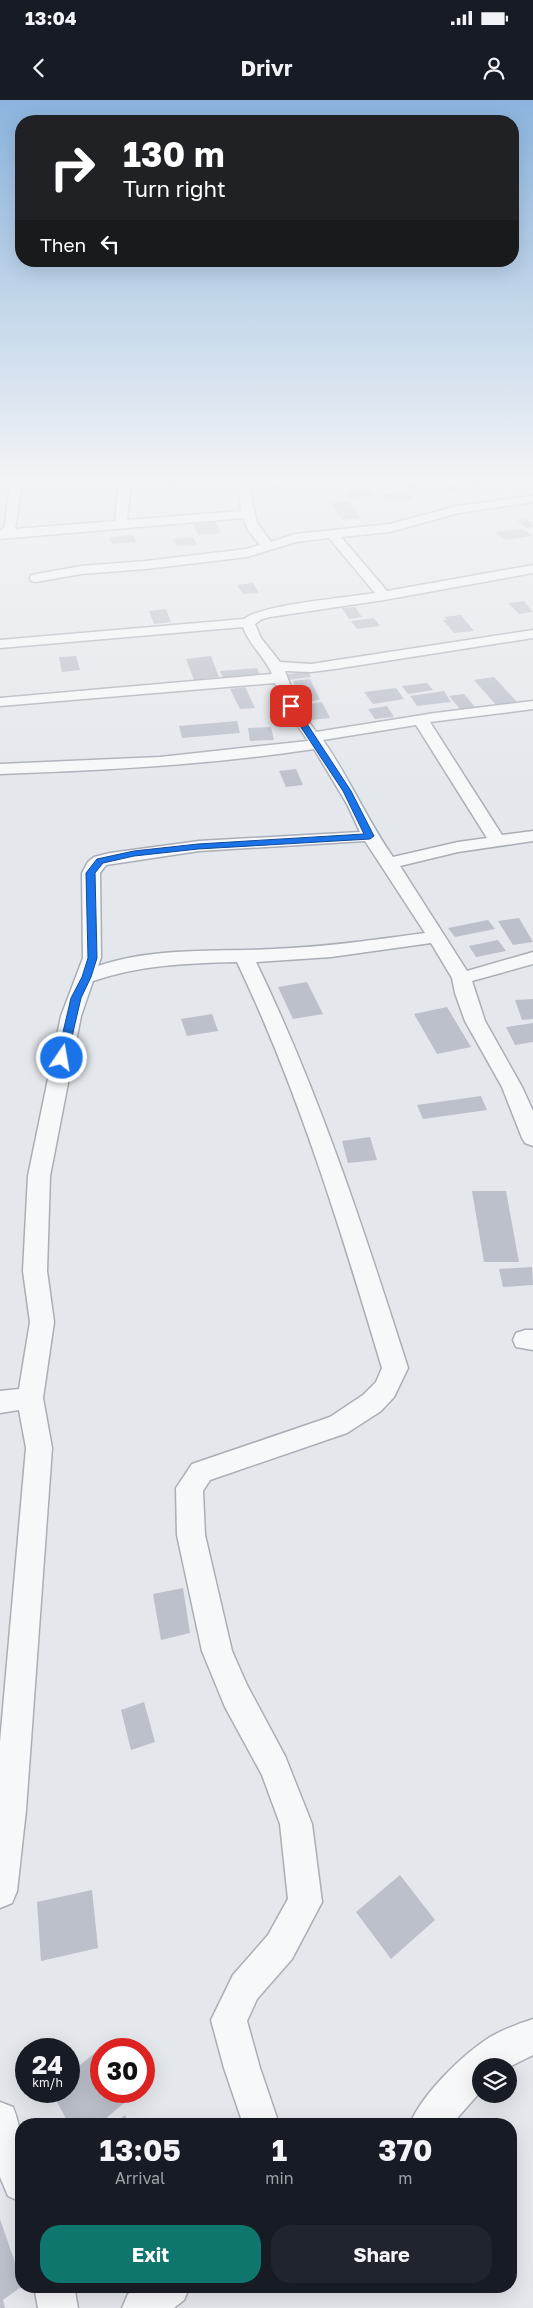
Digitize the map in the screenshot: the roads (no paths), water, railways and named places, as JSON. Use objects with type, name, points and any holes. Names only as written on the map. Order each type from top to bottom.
[{"type":"street","points":[[375,585],[384,596]]},
{"type":"street","points":[[0,644],[248,623],[257,616],[270,613],[444,585]]},
{"type":"street","points":[[248,623],[254,639],[278,672],[291,706],[315,740],[355,804],[370,836],[390,863],[462,978],[464,995],[472,1016],[523,1088],[533,1138]]},
{"type":"street","points":[[0,702],[74,698],[233,680],[533,634]]},
{"type":"street","points":[[0,770],[224,758],[420,720],[533,705]]},
{"type":"street","points":[[420,720],[497,841]]},
{"type":"street","points":[[0,1891],[5,1810],[39,1448],[30,1398],[42,1322],[35,1271],[39,1176],[71,1016],[92,958],[91,873],[100,861],[134,854],[198,846],[370,836]]},
{"type":"street","points":[[390,863],[458,847],[533,836]]},
{"type":"street","points":[[86,977],[107,968],[154,962],[194,958],[308,953],[436,937]]},
{"type":"street","points":[[244,957],[270,1011],[302,1088],[372,1291],[395,1368],[385,1389],[372,1403],[338,1425],[201,1472],[189,1488],[191,1535],[217,1651],[236,1696],[274,1767],[296,1824],[304,1902],[280,1947],[245,1987],[229,2020],[242,2068],[259,2118]]},
{"type":"street","points":[[462,978],[533,958]]},
{"type":"street","points":[[0,1402],[30,1398]]},
{"type":"street","points":[[433,2118],[481,2065],[524,2039],[533,2038]]},
{"type":"street","points":[[0,2120],[1,2133],[15,2168]]},
{"type":"street","points":[[55,2293],[58,2308]]},
{"type":"street","points":[[142,2308],[161,2293]]}]
